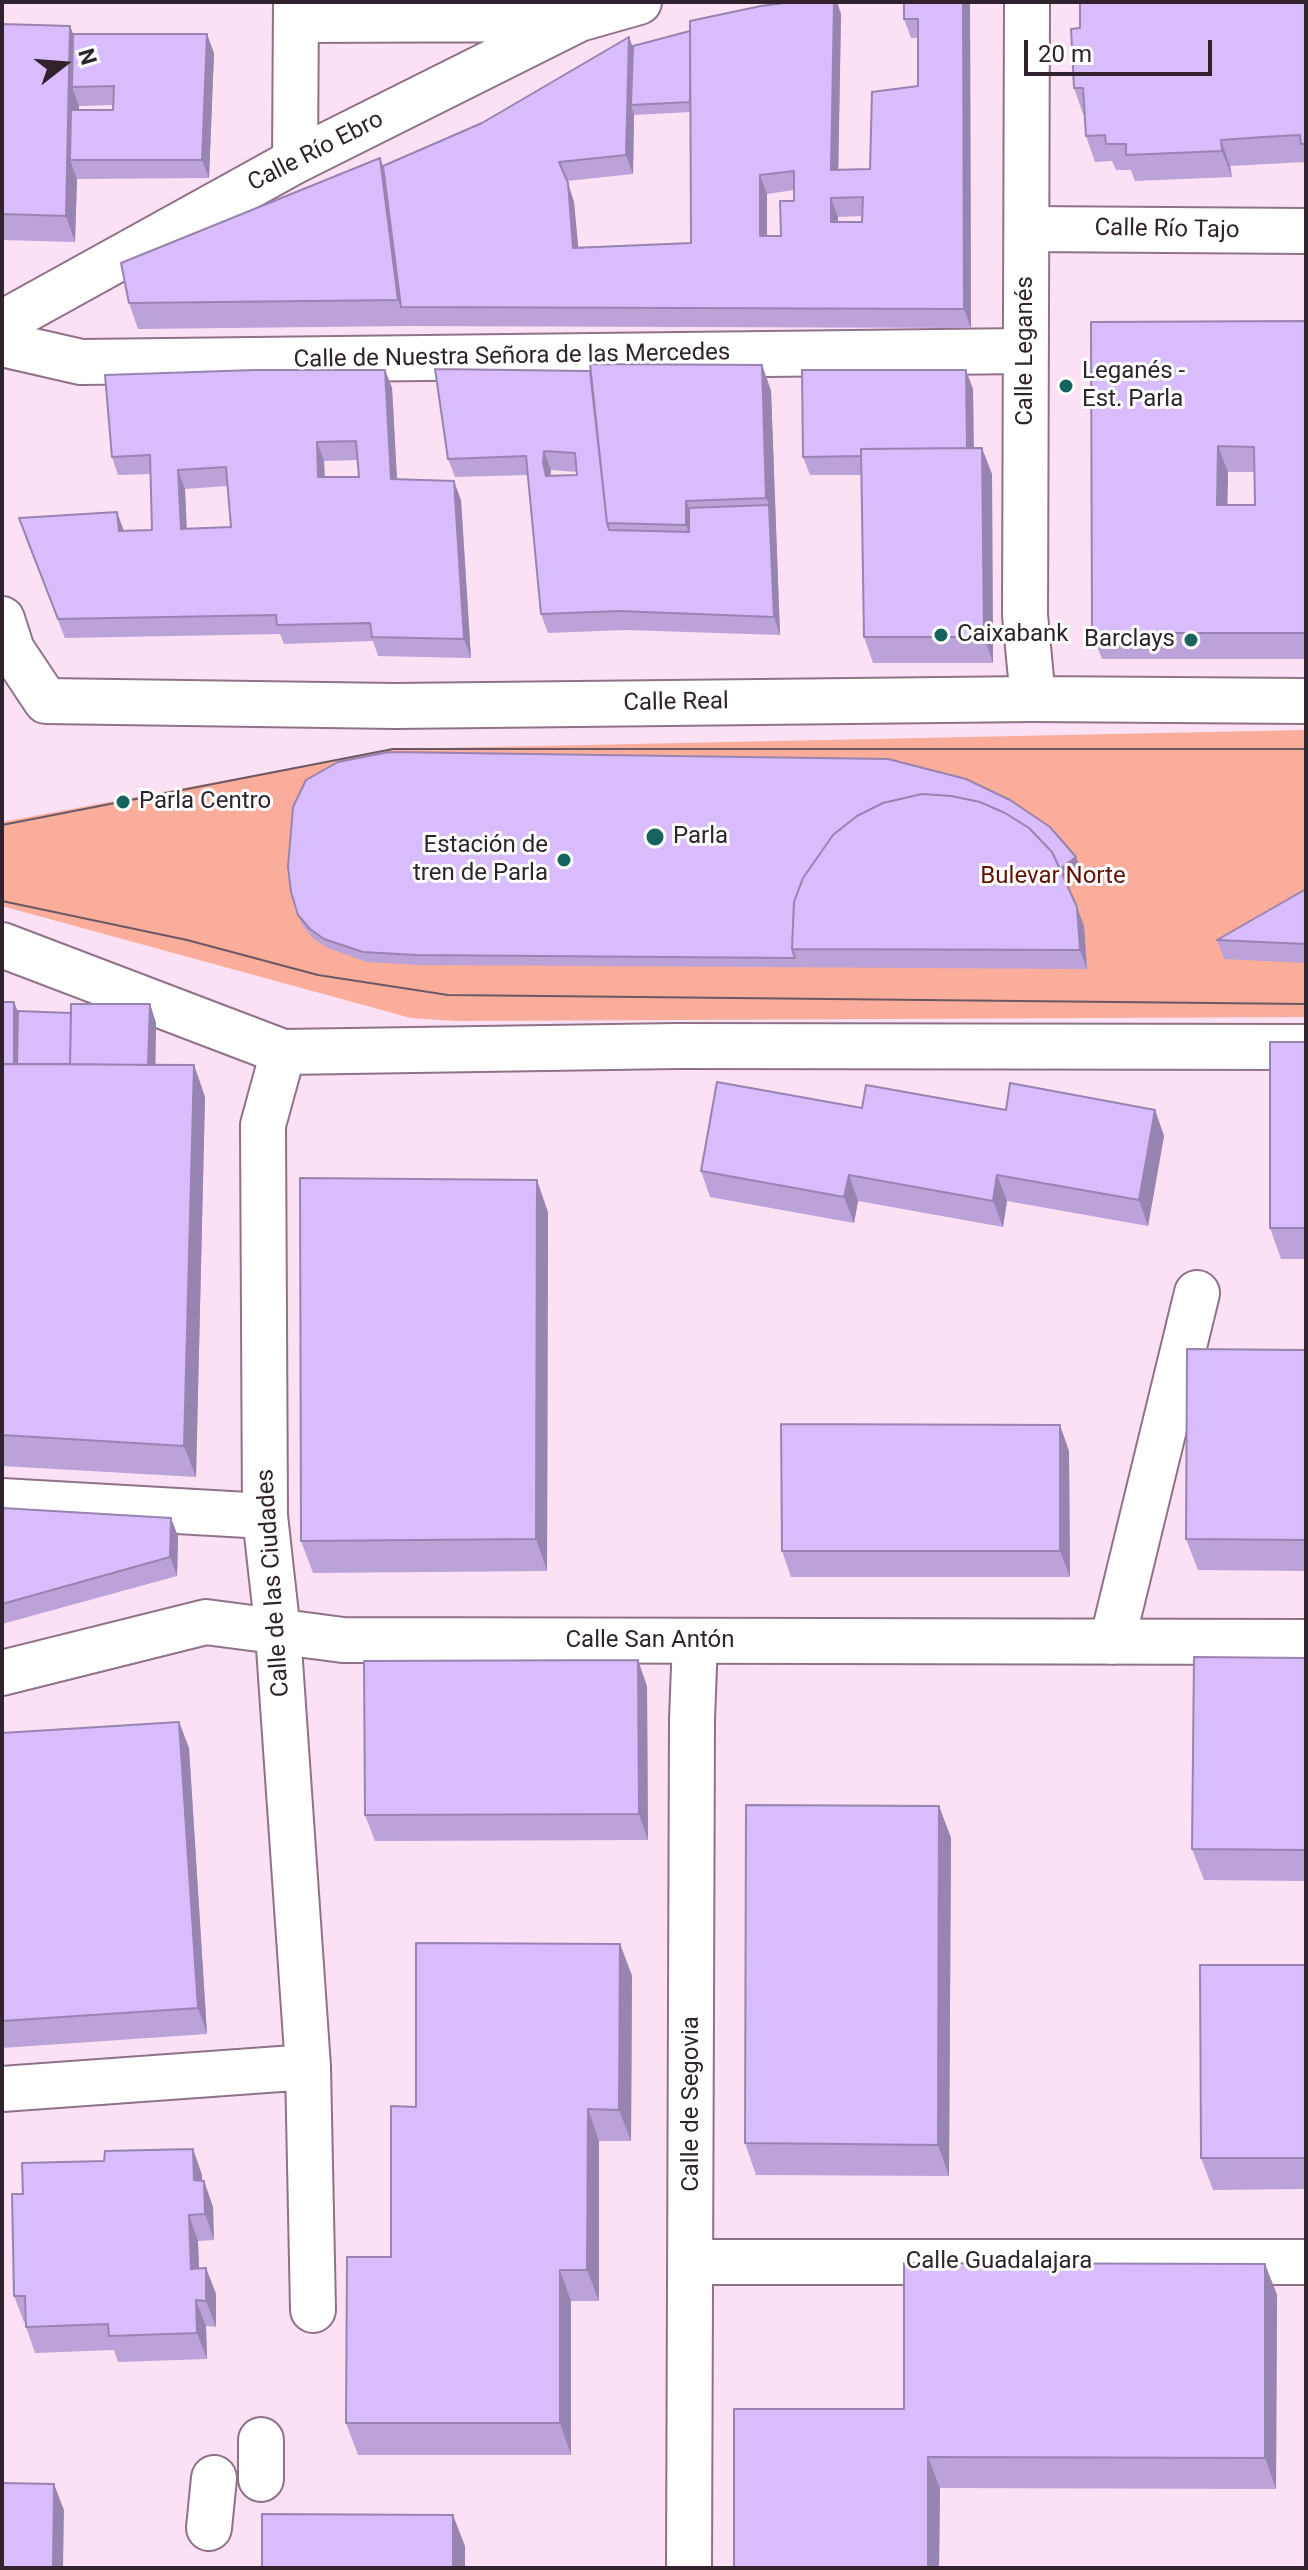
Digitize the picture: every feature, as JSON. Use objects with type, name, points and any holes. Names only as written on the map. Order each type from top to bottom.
[{"type":"street","name":"Calle Río Ebro","points":[[2,323],[295,161],[579,19],[636,2]]},
{"type":"street","name":"Calle Leganés","points":[[1027,2],[1025,615],[1033,699]]},
{"type":"street","points":[[295,161],[296,11],[579,19]]},
{"type":"street","name":"Calle Río Tajo","points":[[1027,229],[1306,231]]},
{"type":"street","name":"Calle de Nuestra Señora de las Mercedes","points":[[2,344],[81,362],[1024,351]]},
{"type":"street","name":"Calle Real","points":[[2,619],[12,650],[46,701],[395,706],[1033,699],[1306,701]]},
{"type":"street","points":[[2,945],[283,1052],[677,1046],[1306,1047]]},
{"type":"street","name":"Calle de las Ciudades","points":[[283,1052],[263,1125],[265,1516],[278,1633],[308,2067],[313,2310]]},
{"type":"street","points":[[1112,1642],[1197,1293]]},
{"type":"street","points":[[2,1501],[265,1516]]},
{"type":"street","name":"Calle San Antón","points":[[2,1673],[206,1622],[343,1640],[1306,1642]]},
{"type":"street","name":"Calle de Segovia","points":[[689,2568],[692,1719],[695,1641]]},
{"type":"street","points":[[2,2089],[308,2067]]},
{"type":"street","name":"Calle Guadalajara","points":[[692,2262],[1306,2262]]},
{"type":"street","points":[[209,2528],[214,2478]]},
{"type":"green space","name":"Bulevar Norte","points":[[1306,730],[1306,1017],[457,1021],[411,1018],[2,906],[2,822],[393,749]]},
{"type":"building","points":[[834,2],[831,170],[870,169],[872,92],[918,86],[918,19],[904,19],[904,2],[963,2],[964,309],[401,307],[383,166],[482,123],[629,37],[626,155],[559,162],[568,183],[573,248],[691,243],[690,21],[761,6]],"holes":[[[794,171],[794,201],[780,201],[781,236],[760,236],[760,175]],[[863,197],[862,222],[831,222],[831,198]]]},
{"type":"building","points":[[1080,2],[1306,2],[1306,144],[1301,144],[1300,135],[1263,137],[1221,140],[1222,151],[1126,155],[1126,144],[1106,144],[1105,135],[1086,136],[1083,88],[1074,88],[1071,29],[1080,28]]},
{"type":"building","points":[[2,24],[70,26],[66,216],[2,214]]},
{"type":"building","points":[[690,31],[690,102],[631,105],[633,46]]},
{"type":"building","points":[[73,34],[207,34],[202,160],[70,160],[71,110],[113,110],[114,86],[72,87]]},
{"type":"building","points":[[380,158],[398,300],[129,303],[121,263]]},
{"type":"building","points":[[1306,321],[1306,633],[1092,633],[1091,322]],"holes":[[[1218,446],[1254,447],[1255,505],[1217,505]]]},
{"type":"building","points":[[590,364],[762,365],[766,498],[686,501],[686,525],[607,523]]},
{"type":"building","points":[[435,369],[590,371],[609,530],[689,532],[689,508],[769,505],[774,617],[619,611],[541,614],[526,456],[448,459]],"holes":[[[544,451],[575,453],[577,475],[546,476]]]},
{"type":"building","points":[[385,370],[391,479],[454,481],[464,639],[372,637],[370,623],[277,625],[276,615],[58,619],[19,518],[117,512],[119,531],[152,530],[150,455],[112,457],[105,375]],"holes":[[[356,441],[359,477],[318,477],[317,442]],[[226,467],[231,527],[181,529],[178,470]]]},
{"type":"building","points":[[802,370],[966,370],[967,448],[861,449],[861,456],[803,457]]},
{"type":"building","points":[[982,448],[984,637],[864,637],[861,449]]},
{"type":"building","name":"Estación de tren de Parla","points":[[389,752],[888,759],[966,779],[1010,800],[1050,827],[1076,857],[1060,869],[1052,852],[1029,828],[1005,813],[980,802],[922,794],[883,803],[857,816],[833,835],[803,878],[794,902],[792,949],[795,958],[363,952],[324,939],[298,915],[288,867],[293,807],[306,780],[338,762]]},
{"type":"building","points":[[922,794],[980,802],[1029,828],[1052,852],[1077,907],[1080,950],[792,949],[794,902],[803,878],[833,835],[857,816],[883,803]]},
{"type":"building","points":[[1306,889],[1306,944],[1217,940]]},
{"type":"building","points":[[2,1002],[14,1002],[14,1064],[2,1064]]},
{"type":"building","points":[[71,1004],[150,1004],[148,1065],[70,1064]]},
{"type":"building","points":[[18,1011],[71,1013],[70,1064],[17,1064]]},
{"type":"building","points":[[1270,1042],[1306,1042],[1306,1228],[1270,1228]]},
{"type":"building","points":[[2,1064],[194,1065],[184,1446],[2,1435]]},
{"type":"building","points":[[717,1082],[862,1108],[866,1085],[1006,1110],[1010,1083],[1155,1110],[1139,1200],[997,1175],[993,1201],[849,1175],[844,1197],[701,1171]]},
{"type":"building","points":[[300,1178],[537,1180],[536,1539],[301,1541]]},
{"type":"building","points":[[1187,1349],[1306,1350],[1306,1540],[1186,1539]]},
{"type":"building","points":[[781,1424],[1060,1425],[1060,1551],[782,1551]]},
{"type":"building","points":[[2,1508],[171,1518],[170,1557],[2,1604]]},
{"type":"building","points":[[1194,1657],[1306,1658],[1306,1850],[1192,1849]]},
{"type":"building","points":[[638,1660],[639,1814],[365,1815],[364,1661]]},
{"type":"building","points":[[179,1722],[198,2008],[2,2021],[2,1733]]},
{"type":"building","points":[[746,1805],[939,1806],[938,2145],[745,2143]]},
{"type":"building","points":[[416,1943],[620,1944],[619,2110],[588,2109],[587,2270],[560,2270],[560,2423],[346,2423],[347,2257],[391,2257],[391,2106],[416,2107]]},
{"type":"building","points":[[1200,1965],[1306,1965],[1306,2158],[1201,2158]]},
{"type":"building","points":[[193,2149],[194,2180],[204,2181],[205,2214],[189,2215],[191,2269],[206,2268],[206,2301],[196,2300],[197,2333],[109,2336],[108,2324],[26,2327],[25,2296],[14,2296],[12,2194],[23,2194],[22,2163],[104,2161],[105,2151]]},
{"type":"building","points":[[904,2263],[1265,2264],[1265,2458],[928,2457],[928,2568],[734,2568],[734,2409],[904,2409]]},
{"type":"building","points":[[2,2483],[54,2484],[53,2568],[2,2568]]},
{"type":"building","points":[[262,2514],[453,2515],[453,2568],[262,2568]]},
{"type":"tram line","points":[[2,825],[393,749],[1306,749]]},
{"type":"tram line","points":[[2,901],[187,940],[318,975],[448,995],[1306,1004]]},
{"type":"place","name":"Leganés - Est. Parla","points":[[1066,386]]},
{"type":"place","name":"Caixabank","points":[[941,635]]},
{"type":"place","name":"Barclays","points":[[1191,640]]},
{"type":"place","name":"Parla Centro","points":[[123,802]]},
{"type":"place","name":"Parla","points":[[655,837]]},
{"type":"place","name":"Estación de tren de Parla","points":[[564,860]]}]
